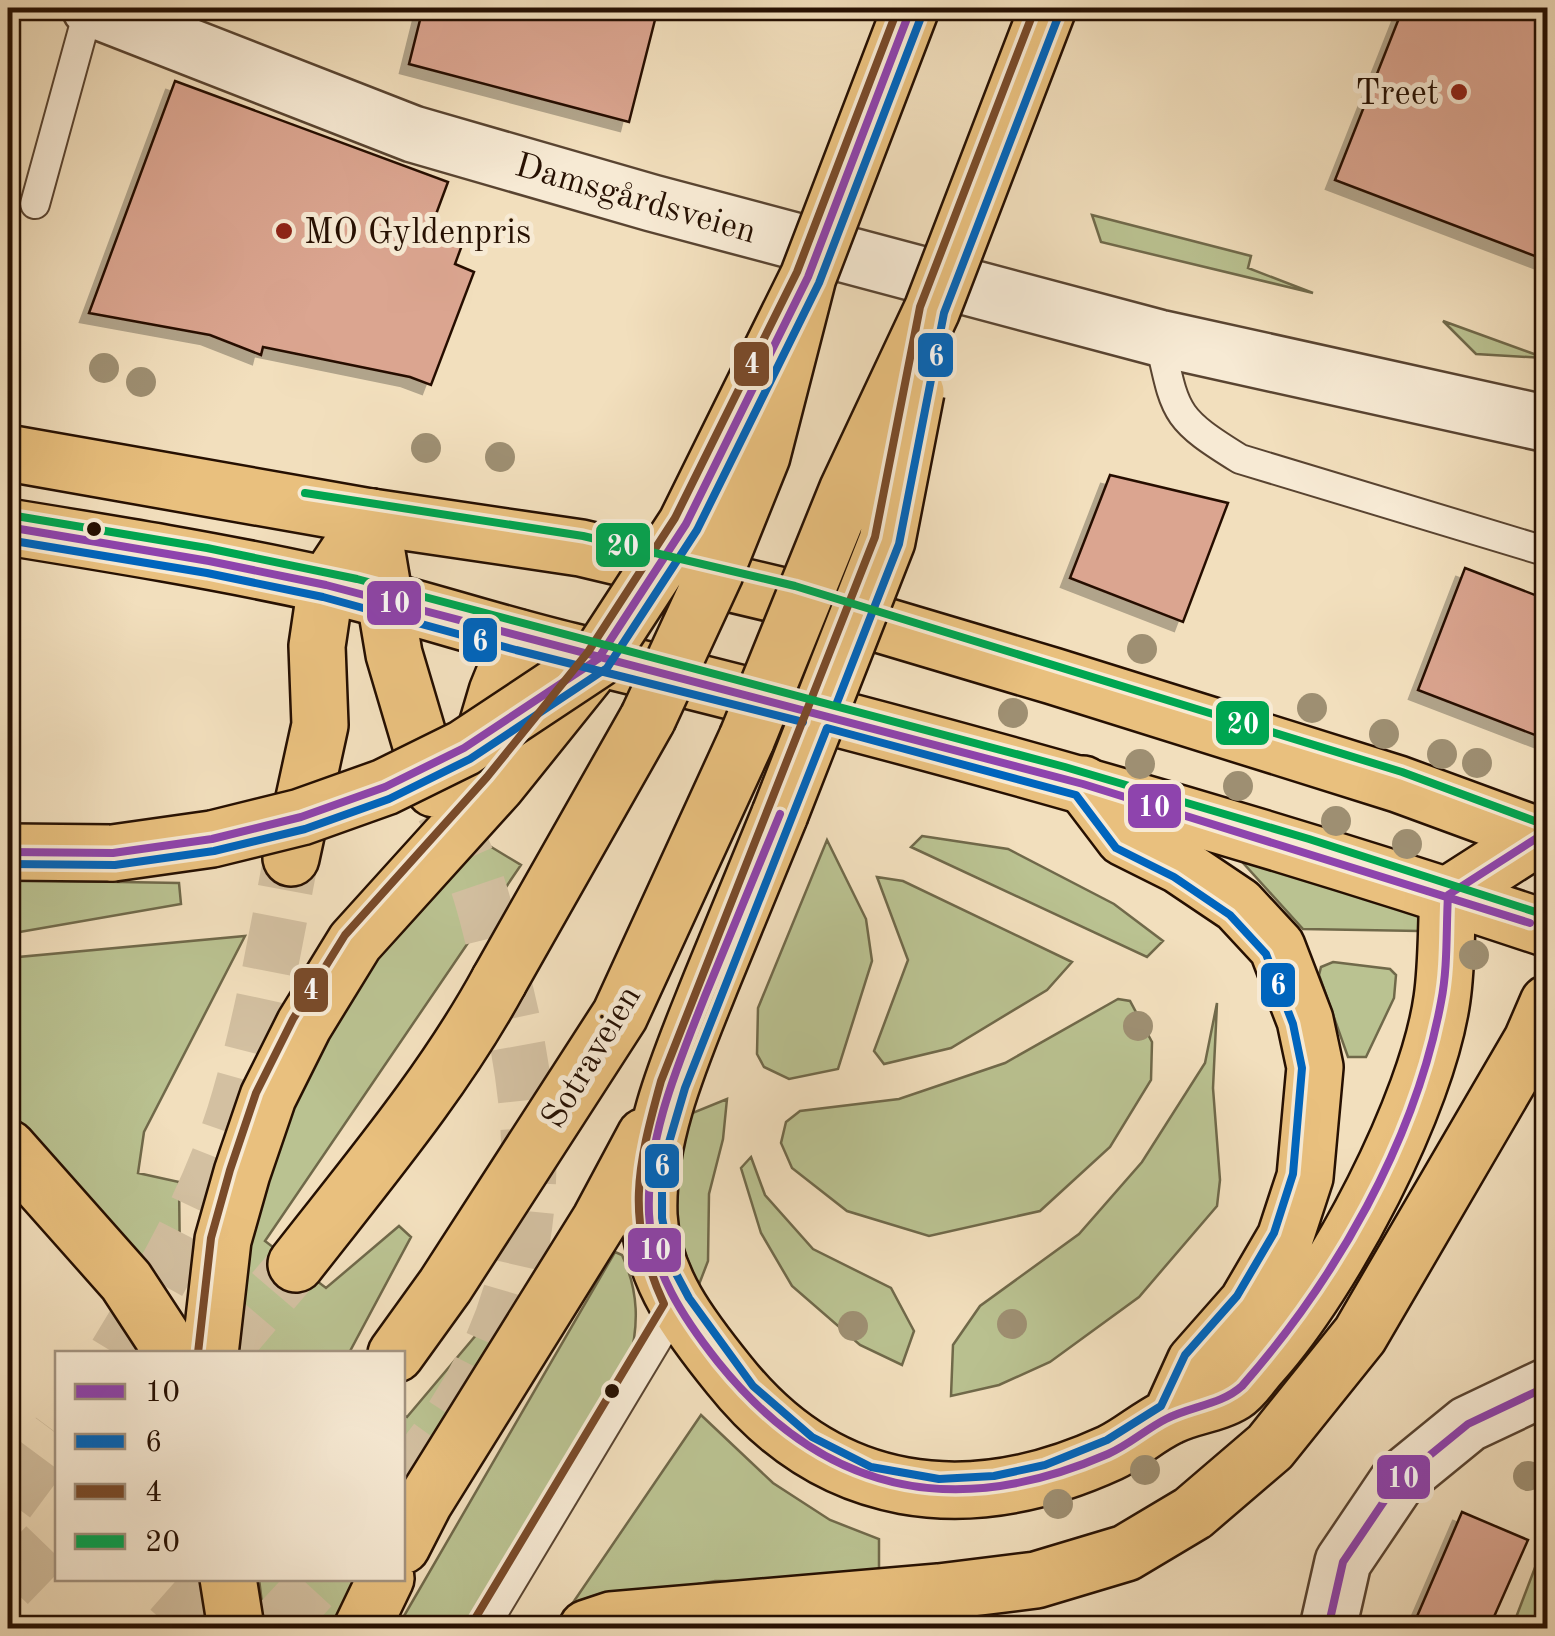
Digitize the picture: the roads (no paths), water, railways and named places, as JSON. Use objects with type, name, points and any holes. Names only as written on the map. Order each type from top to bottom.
[{"type":"main road","points":[[210,1351],[224,1240],[242,1173],[268,1097],[304,1025],[355,942],[496,785],[598,659],[686,524],[808,277],[911,8]]},
{"type":"main road","points":[[1048,8],[932,310],[887,541],[673,1084],[650,1164],[649,1219],[660,1270],[678,1306],[744,1395],[805,1447],[867,1479],[938,1492],[996,1488],[1049,1477],[1113,1451],[1171,1415],[1234,1393],[1283,1338],[1366,1202],[1397,1141],[1422,1077],[1442,1000],[1448,895]]},
{"type":"main road","points":[[296,1264],[394,1139],[499,981],[648,718],[715,573],[762,456],[808,277]]},
{"type":"main road","name":"Sotraveien","points":[[398,1351],[445,1286],[620,1015],[746,738],[847,491],[932,310]]},
{"type":"main road","points":[[8,454],[371,517],[582,548],[791,598],[1380,778],[1545,844]]},
{"type":"main road","points":[[292,858],[320,725],[317,646],[326,585],[371,517]]},
{"type":"main road","points":[[371,517],[394,654],[455,778],[519,638]]},
{"type":"main road","points":[[8,526],[209,560],[388,601],[1084,784],[1548,929]]},
{"type":"main road","points":[[8,852],[114,853],[230,835],[301,817],[384,786],[464,748],[598,659]]},
{"type":"main road","points":[[1084,784],[1124,838],[1180,866],[1238,905],[1277,947],[1305,1020],[1315,1067],[1305,1178],[1286,1238],[1247,1303],[1195,1362],[1171,1415]]},
{"type":"main road","points":[[1448,895],[1545,844]]},
{"type":"main road","points":[[587,1628],[611,1620],[1036,1580],[1126,1553],[1193,1513],[1270,1447],[1360,1335],[1532,1040],[1548,1003]]},
{"type":"main road","points":[[405,1540],[424,1503],[600,1220],[673,1084]]},
{"type":"main road","points":[[8,1148],[126,1282],[169,1351]]},
{"type":"main road","points":[[228,1581],[236,1628]]},
{"type":"main road","points":[[362,1628],[385,1581]]},
{"type":"street","name":"Damsgårdsveien","points":[[90,8],[413,134],[652,203],[1159,338],[1548,424]]},
{"type":"street","points":[[1328,1628],[1344,1562],[1397,1482],[1468,1424],[1548,1386]]},
{"type":"lane","points":[[36,204],[90,8]]},
{"type":"lane","points":[[1159,338],[1174,405],[1195,430],[1240,458],[1548,552]]},
{"type":"lane","points":[[484,1628],[678,1306]]},
{"type":"tunnel","points":[[405,1479],[448,1424],[483,1364],[507,1303],[522,1241],[529,1178],[527,1112],[501,972],[477,883],[436,794]]},
{"type":"tunnel","points":[[118,1351],[186,1230],[228,1132],[262,1008],[291,858]]},
{"type":"tunnel","points":[[222,1351],[296,1264]]},
{"type":"tunnel","points":[[8,1501],[55,1438]]},
{"type":"tunnel","points":[[8,1585],[55,1536]]},
{"type":"tunnel","points":[[171,1628],[212,1581]]},
{"type":"tunnel","points":[[274,1628],[317,1581]]},
{"type":"place","name":"Treet","points":[[1459,92]]},
{"type":"place","name":"MO Gyldenpris","points":[[284,231]]}]
